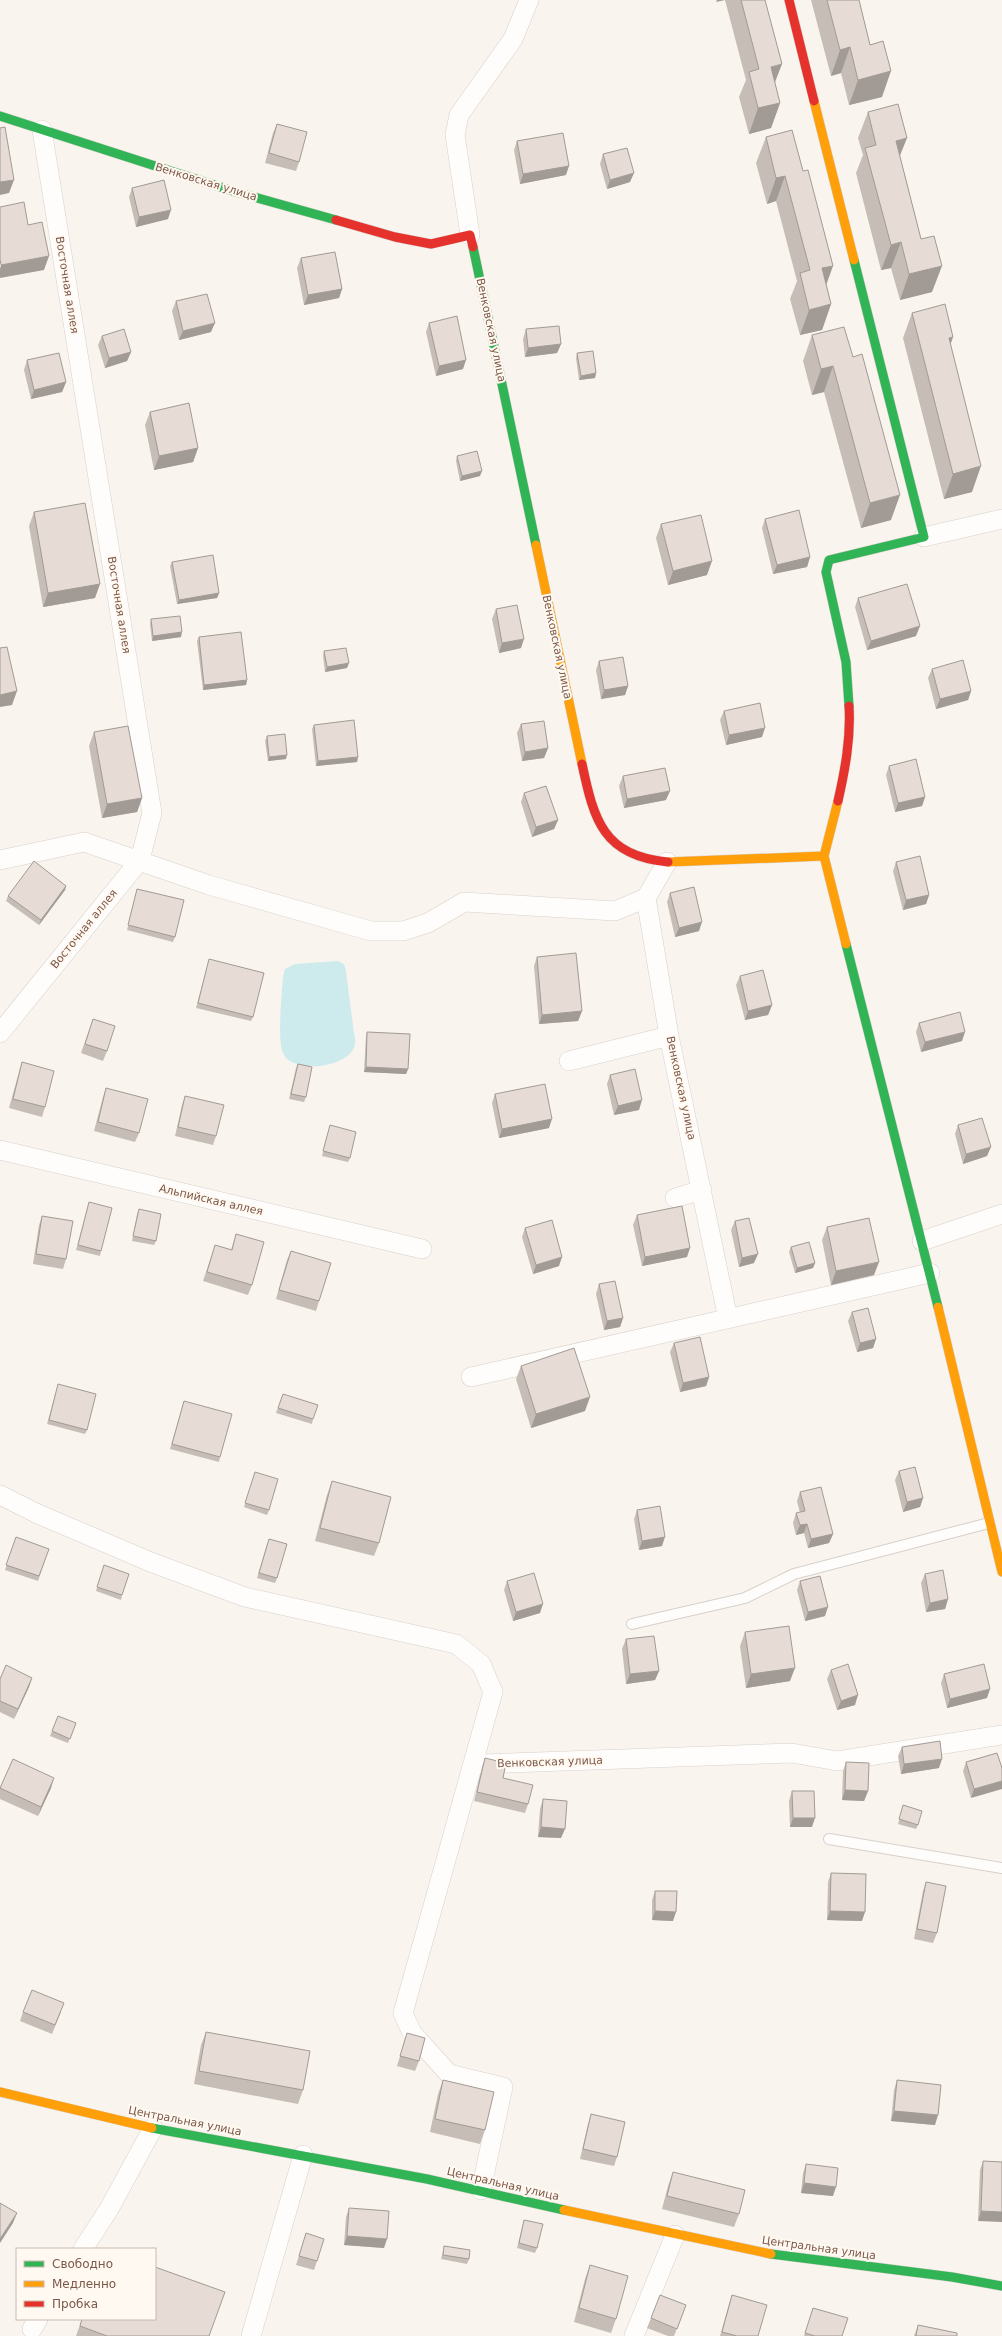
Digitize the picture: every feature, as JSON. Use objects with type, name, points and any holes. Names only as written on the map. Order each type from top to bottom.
[{"type":"street","points":[[470,234],[455,135],[459,115],[514,39],[529,0]]},
{"type":"street","points":[[789,0],[924,537]]},
{"type":"street","name":"Венковская улица","points":[[0,116],[236,192],[395,237],[431,244],[470,234],[591,805],[606,836],[634,856],[667,862],[824,856]]},
{"type":"street","name":"Восточная аллея","points":[[0,1033],[140,860],[152,813],[42,130]]},
{"type":"street","points":[[1002,519],[829,560],[826,572],[846,662],[850,728],[843,780],[824,856],[930,1273],[1002,1572]]},
{"type":"street","points":[[0,860],[84,842],[209,885],[371,930],[403,931],[428,922],[464,902],[615,911],[646,898],[667,862]]},
{"type":"street","name":"Венковская улица","points":[[646,898],[669,1036],[728,1319]]},
{"type":"street","points":[[569,1061],[669,1036]]},
{"type":"street","name":"Альпийская аллея","points":[[0,1150],[422,1249]]},
{"type":"street","points":[[675,1198],[702,1190]]},
{"type":"street","points":[[922,1241],[1002,1214]]},
{"type":"street","points":[[471,1377],[930,1273]]},
{"type":"street","points":[[0,1495],[38,1514],[153,1563],[245,1597],[456,1644],[481,1664],[493,1692],[471,1765],[404,2013],[412,2033],[449,2074],[503,2087],[481,2190]]},
{"type":"street","name":"Венковская улица","points":[[471,1765],[792,1752],[837,1761],[1002,1736]]},
{"type":"street","name":"Центральная улица","points":[[0,2092],[153,2128],[303,2155],[481,2190],[674,2235],[770,2254],[952,2277],[1002,2286]]},
{"type":"street","points":[[84,2248],[109,2209],[153,2128]]},
{"type":"street","points":[[251,2336],[303,2155]]},
{"type":"street","points":[[634,2336],[674,2235]]},
{"type":"lane","points":[[632,1624],[746,1598],[794,1574],[989,1523]]},
{"type":"lane","points":[[829,1839],[1002,1868]]},
{"type":"water","points":[[338,961],[344,964],[346,971],[355,1044],[351,1052],[343,1059],[333,1063],[321,1066],[297,1064],[289,1060],[283,1053],[281,1046],[280,1016],[285,969],[295,964]]},
{"type":"building","points":[[741,0],[765,0],[782,64],[771,67],[780,103],[758,108],[749,72],[759,69]]},
{"type":"building","points":[[827,0],[859,0],[870,45],[883,41],[891,71],[858,80],[850,47],[840,50]]},
{"type":"building","points":[[898,104],[907,138],[896,141],[921,239],[934,236],[942,266],[909,274],[901,242],[891,245],[865,148],[876,145],[868,112]]},
{"type":"building","points":[[277,124],[307,132],[299,162],[269,153]]},
{"type":"building","points":[[5,127],[14,180],[0,182],[0,128]]},
{"type":"building","points":[[792,130],[803,171],[808,170],[833,266],[822,268],[831,304],[809,310],[800,273],[810,270],[785,176],[776,178],[766,137]]},
{"type":"building","points":[[563,133],[569,166],[523,174],[517,141]]},
{"type":"building","points":[[627,148],[634,173],[610,180],[603,154]]},
{"type":"building","points":[[164,180],[171,210],[139,217],[132,188]]},
{"type":"building","points":[[24,202],[28,225],[42,222],[49,256],[1,265],[0,207]]},
{"type":"building","points":[[335,252],[342,289],[308,295],[301,258]]},
{"type":"building","points":[[207,294],[215,323],[183,331],[176,301]]},
{"type":"building","points":[[945,304],[953,337],[949,338],[981,466],[953,474],[912,313]]},
{"type":"building","points":[[457,316],[466,360],[439,366],[429,323]]},
{"type":"building","points":[[559,326],[561,344],[528,348],[526,329]]},
{"type":"building","points":[[844,327],[853,357],[862,354],[900,495],[870,503],[833,366],[821,369],[812,335]]},
{"type":"building","points":[[124,329],[131,352],[109,358],[102,336]]},
{"type":"building","points":[[593,351],[596,373],[581,376],[577,353]]},
{"type":"building","points":[[59,353],[66,382],[34,390],[27,360]]},
{"type":"building","points":[[189,403],[198,448],[159,456],[150,412]]},
{"type":"building","points":[[477,451],[482,471],[462,476],[457,456]]},
{"type":"building","points":[[85,503],[100,584],[48,593],[34,512]]},
{"type":"building","points":[[799,510],[810,557],[777,565],[765,519]]},
{"type":"building","points":[[701,515],[712,561],[673,571],[661,524]]},
{"type":"building","points":[[213,555],[219,593],[179,600],[172,562]]},
{"type":"building","points":[[907,584],[920,626],[871,641],[858,598]]},
{"type":"building","points":[[517,605],[524,639],[502,643],[496,609]]},
{"type":"building","points":[[180,616],[182,632],[153,636],[151,619]]},
{"type":"building","points":[[241,632],[247,680],[204,685],[199,637]]},
{"type":"building","points":[[7,647],[17,691],[0,695],[0,648]]},
{"type":"building","points":[[346,648],[349,663],[327,667],[324,651]]},
{"type":"building","points":[[623,657],[628,686],[604,690],[599,661]]},
{"type":"building","points":[[963,660],[971,691],[940,699],[932,669]]},
{"type":"building","points":[[760,703],[765,728],[729,735],[724,711]]},
{"type":"building","points":[[354,720],[358,757],[318,761],[314,725]]},
{"type":"building","points":[[544,721],[548,748],[525,752],[521,724]]},
{"type":"building","points":[[128,726],[142,798],[107,804],[94,732]]},
{"type":"building","points":[[285,734],[287,755],[269,757],[267,736]]},
{"type":"building","points":[[916,759],[925,797],[898,803],[889,766]]},
{"type":"building","points":[[665,768],[670,791],[627,799],[623,776]]},
{"type":"building","points":[[546,786],[558,820],[536,827],[524,793]]},
{"type":"building","points":[[920,856],[929,895],[906,900],[896,862]]},
{"type":"building","points":[[34,861],[66,886],[41,920],[8,896]]},
{"type":"building","points":[[694,887],[702,922],[679,928],[670,893]]},
{"type":"building","points":[[137,889],[184,900],[175,937],[128,925]]},
{"type":"building","points":[[576,953],[582,1011],[542,1015],[537,957]]},
{"type":"building","points":[[209,959],[264,973],[253,1017],[198,1003]]},
{"type":"building","points":[[763,970],[772,1005],[748,1011],[740,976]]},
{"type":"building","points":[[960,1012],[965,1032],[925,1042],[919,1023]]},
{"type":"building","points":[[93,1019],[115,1026],[107,1051],[85,1044]]},
{"type":"building","points":[[367,1032],[410,1034],[408,1069],[366,1067]]},
{"type":"building","points":[[22,1062],[54,1071],[45,1107],[13,1099]]},
{"type":"building","points":[[298,1064],[312,1067],[306,1097],[291,1094]]},
{"type":"building","points":[[635,1069],[642,1100],[618,1106],[610,1075]]},
{"type":"building","points":[[545,1084],[552,1119],[502,1129],[495,1094]]},
{"type":"building","points":[[106,1088],[148,1099],[139,1133],[98,1122]]},
{"type":"building","points":[[185,1096],[224,1105],[216,1136],[178,1127]]},
{"type":"building","points":[[982,1118],[991,1147],[966,1154],[958,1125]]},
{"type":"building","points":[[330,1125],[356,1132],[350,1158],[323,1151]]},
{"type":"building","points":[[89,1202],[112,1208],[101,1251],[78,1245]]},
{"type":"building","points":[[682,1206],[690,1248],[645,1257],[637,1215]]},
{"type":"building","points":[[139,1209],[161,1214],[156,1241],[133,1236]]},
{"type":"building","points":[[42,1216],[73,1221],[66,1259],[36,1254]]},
{"type":"building","points":[[749,1218],[758,1254],[742,1258],[735,1221]]},
{"type":"building","points":[[869,1218],[879,1262],[836,1271],[827,1227]]},
{"type":"building","points":[[552,1220],[562,1257],[536,1265],[525,1228]]},
{"type":"building","points":[[236,1234],[264,1242],[252,1285],[207,1272],[215,1245],[232,1250]]},
{"type":"building","points":[[809,1242],[815,1263],[797,1268],[791,1247]]},
{"type":"building","points":[[291,1251],[331,1263],[319,1301],[279,1290]]},
{"type":"building","points":[[615,1281],[623,1318],[607,1321],[599,1284]]},
{"type":"building","points":[[868,1308],[876,1339],[860,1343],[852,1312]]},
{"type":"building","points":[[700,1337],[709,1377],[683,1383],[674,1343]]},
{"type":"building","points":[[574,1348],[590,1397],[536,1414],[521,1366]]},
{"type":"building","points":[[58,1384],[96,1394],[87,1430],[49,1420]]},
{"type":"building","points":[[283,1394],[318,1405],[313,1419],[278,1408]]},
{"type":"building","points":[[184,1401],[232,1414],[220,1457],[172,1444]]},
{"type":"building","points":[[915,1467],[923,1498],[907,1502],[899,1471]]},
{"type":"building","points":[[255,1472],[278,1479],[269,1510],[245,1503]]},
{"type":"building","points":[[332,1481],[391,1497],[379,1543],[320,1528]]},
{"type":"building","points":[[821,1487],[833,1534],[811,1539],[807,1524],[800,1525],[796,1513],[805,1511],[800,1492]]},
{"type":"building","points":[[660,1506],[665,1537],[642,1541],[637,1510]]},
{"type":"building","points":[[16,1537],[49,1549],[39,1576],[6,1565]]},
{"type":"building","points":[[269,1539],[287,1544],[277,1578],[259,1573]]},
{"type":"building","points":[[104,1565],[129,1574],[122,1595],[97,1587]]},
{"type":"building","points":[[943,1570],[948,1599],[930,1603],[925,1574]]},
{"type":"building","points":[[534,1573],[543,1604],[516,1612],[507,1581]]},
{"type":"building","points":[[820,1576],[828,1607],[808,1612],[800,1581]]},
{"type":"building","points":[[789,1626],[795,1668],[751,1674],[745,1632]]},
{"type":"building","points":[[654,1636],[659,1671],[630,1674],[626,1639]]},
{"type":"building","points":[[848,1664],[858,1695],[841,1701],[831,1670]]},
{"type":"building","points":[[984,1664],[990,1689],[950,1699],[944,1674]]},
{"type":"building","points":[[6,1665],[32,1678],[18,1709],[0,1701],[0,1679]]},
{"type":"building","points":[[58,1716],[76,1723],[70,1739],[52,1731]]},
{"type":"building","points":[[940,1741],[942,1759],[904,1764],[902,1747]]},
{"type":"building","points":[[997,1753],[1002,1768],[1002,1781],[974,1789],[966,1762]]},
{"type":"building","points":[[485,1758],[506,1763],[503,1778],[533,1785],[528,1804],[477,1792]]},
{"type":"building","points":[[13,1759],[54,1778],[41,1807],[0,1788]]},
{"type":"building","points":[[846,1762],[869,1763],[868,1791],[845,1790]]},
{"type":"building","points":[[792,1791],[814,1791],[815,1818],[793,1818]]},
{"type":"building","points":[[543,1799],[567,1801],[565,1829],[541,1827]]},
{"type":"building","points":[[903,1805],[922,1811],[918,1825],[899,1819]]},
{"type":"building","points":[[831,1873],[866,1874],[865,1912],[830,1911]]},
{"type":"building","points":[[926,1882],[946,1886],[937,1933],[917,1929]]},
{"type":"building","points":[[655,1891],[677,1891],[676,1912],[655,1911]]},
{"type":"building","points":[[32,1990],[64,2003],[55,2025],[23,2012]]},
{"type":"building","points":[[206,2032],[310,2051],[303,2090],[199,2071]]},
{"type":"building","points":[[407,2033],[425,2038],[419,2061],[400,2056]]},
{"type":"building","points":[[443,2080],[494,2092],[485,2130],[435,2119]]},
{"type":"building","points":[[897,2080],[941,2085],[938,2115],[894,2111]]},
{"type":"building","points":[[591,2114],[625,2122],[617,2157],[583,2149]]},
{"type":"building","points":[[983,2161],[1002,2162],[1002,2212],[981,2211]]},
{"type":"building","points":[[806,2164],[838,2168],[836,2187],[804,2183]]},
{"type":"building","points":[[673,2172],[745,2190],[739,2214],[667,2196]]},
{"type":"building","points":[[0,2203],[17,2213],[0,2239]]},
{"type":"building","points":[[349,2208],[389,2211],[387,2239],[347,2236]]},
{"type":"building","points":[[524,2220],[543,2224],[537,2248],[519,2243]]},
{"type":"building","points":[[306,2233],[324,2239],[317,2261],[299,2256]]},
{"type":"building","points":[[444,2246],[470,2250],[469,2259],[443,2255]]},
{"type":"building","points":[[590,2265],[628,2276],[616,2319],[579,2308]]},
{"type":"building","points":[[156,2267],[225,2292],[209,2336],[107,2336],[80,2326],[82,2320],[156,2320]]},
{"type":"building","points":[[660,2295],[686,2305],[677,2329],[651,2318]]},
{"type":"building","points":[[732,2295],[767,2305],[758,2336],[737,2336],[722,2332]]},
{"type":"building","points":[[813,2308],[848,2318],[842,2336],[815,2336],[805,2333]]},
{"type":"building","points":[[918,2325],[957,2333],[957,2336],[916,2336]]},
{"type":"traffic: fast","points":[[0,116],[236,192],[336,220]]},
{"type":"traffic: fast","points":[[473,247],[536,545]]},
{"type":"traffic: fast","points":[[849,706],[846,662],[826,572],[829,560],[924,537],[854,260]]},
{"type":"traffic: fast","points":[[846,944],[938,1307]]},
{"type":"traffic: fast","points":[[152,2128],[427,2179],[564,2210]]},
{"type":"traffic: fast","points":[[771,2254],[952,2277],[1002,2286]]},
{"type":"traffic: slow","points":[[814,101],[854,260]]},
{"type":"traffic: slow","points":[[536,545],[582,764]]},
{"type":"traffic: slow","points":[[838,801],[824,856],[846,944]]},
{"type":"traffic: slow","points":[[668,862],[824,856]]},
{"type":"traffic: slow","points":[[938,1307],[1002,1572]]},
{"type":"traffic: slow","points":[[0,2092],[152,2128]]},
{"type":"traffic: slow","points":[[564,2210],[771,2254]]},
{"type":"traffic: jam","points":[[789,0],[814,101]]},
{"type":"traffic: jam","points":[[336,220],[395,237],[431,244],[470,235],[473,247]]},
{"type":"traffic: jam","points":[[838,801],[847,754],[849,706]]},
{"type":"traffic: jam","points":[[582,764],[591,802],[597,818],[605,832],[615,843],[629,852],[646,858],[668,862]]}]
